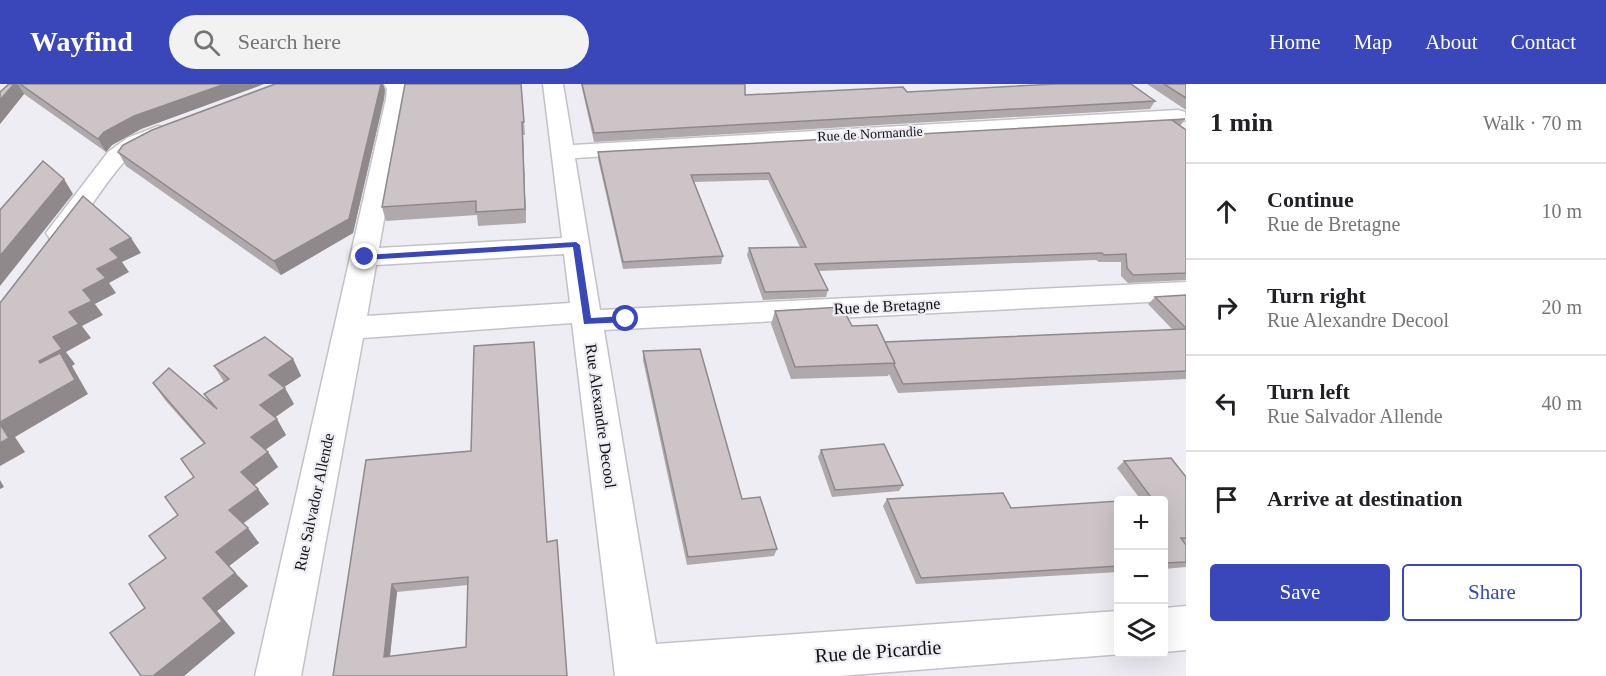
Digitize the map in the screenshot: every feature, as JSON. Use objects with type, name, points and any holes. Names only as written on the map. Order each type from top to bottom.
[{"type":"street","name":"Rue Salvador Allende","points":[[278,676],[398,89],[394,84]]},
{"type":"street","name":"Rue Alexandre Decool","points":[[553,84],[637,672]]},
{"type":"street","points":[[1149,97],[1182,119]]},
{"type":"street","name":"Rue de Normandie","points":[[563,152],[1182,119]]},
{"type":"street","points":[[43,253],[116,157],[135,144],[178,125]]},
{"type":"street","points":[[365,257],[576,245]]},
{"type":"street","name":"Rue de Bretagne","points":[[586,317],[1186,291]]},
{"type":"street","points":[[350,328],[586,317]]},
{"type":"street","points":[[1168,630],[1186,628]]},
{"type":"street","name":"Rue de Picardie","points":[[637,672],[1114,633]]},
{"type":"building","points":[[9,84],[14,84],[0,100],[0,92]]},
{"type":"building","points":[[20,84],[225,84],[134,116],[104,132],[98,139]]},
{"type":"building","points":[[275,84],[381,84],[349,219],[274,261],[118,152],[123,145],[152,130]]},
{"type":"building","points":[[405,84],[521,84],[525,209],[476,212],[476,201],[382,207]]},
{"type":"building","points":[[582,84],[745,84],[745,95],[903,87],[907,92],[1055,84],[1131,84],[1155,101],[594,133]]},
{"type":"building","points":[[1164,84],[1186,84],[1186,98]]},
{"type":"building","points":[[1185,119],[1172,120],[1186,130],[1186,273],[1133,275],[1127,268],[1126,254],[1104,255],[1102,253],[815,264],[828,290],[765,292],[749,248],[806,247],[769,173],[691,175],[723,256],[623,262],[598,152]]},
{"type":"building","points":[[43,161],[64,179],[0,256],[0,210]]},
{"type":"building","points":[[83,196],[131,238],[110,249],[119,258],[97,269],[106,278],[83,290],[92,301],[69,312],[79,324],[53,337],[62,349],[39,361],[40,363],[60,353],[75,380],[0,422],[0,303]]},
{"type":"building","points":[[1186,295],[1186,328],[1155,297]]},
{"type":"building","points":[[842,307],[852,326],[877,325],[895,363],[795,367],[775,311]]},
{"type":"building","points":[[1186,329],[1186,371],[903,384],[885,342]]},
{"type":"building","points":[[265,337],[293,359],[269,375],[285,388],[260,405],[277,419],[251,437],[268,452],[241,472],[258,489],[229,510],[248,528],[216,552],[235,573],[203,598],[222,621],[153,676],[141,676],[110,633],[145,608],[129,584],[166,558],[149,536],[178,515],[165,497],[194,477],[181,459],[205,443],[153,383],[169,368],[217,409],[204,394],[229,379],[214,366]]},
{"type":"building","points":[[534,342],[547,542],[557,540],[567,676],[333,676],[366,460],[471,451],[474,346]],"holes":[[[468,577],[466,647],[384,657],[392,584]]]},
{"type":"building","points":[[700,349],[742,499],[760,497],[777,549],[688,557],[643,351]]},
{"type":"building","points":[[0,424],[9,438],[0,443]]},
{"type":"building","points":[[884,444],[903,485],[835,490],[821,450]]},
{"type":"building","points":[[1171,458],[1186,477],[1186,538],[1181,538],[1186,545],[1186,562],[1168,563],[1168,496],[1150,496],[1124,461]]},
{"type":"building","points":[[1003,493],[1011,508],[1114,501],[1114,566],[921,578],[887,499]]},
{"type":"route","points":[[365,257],[576,245],[587,321],[626,319]]}]
